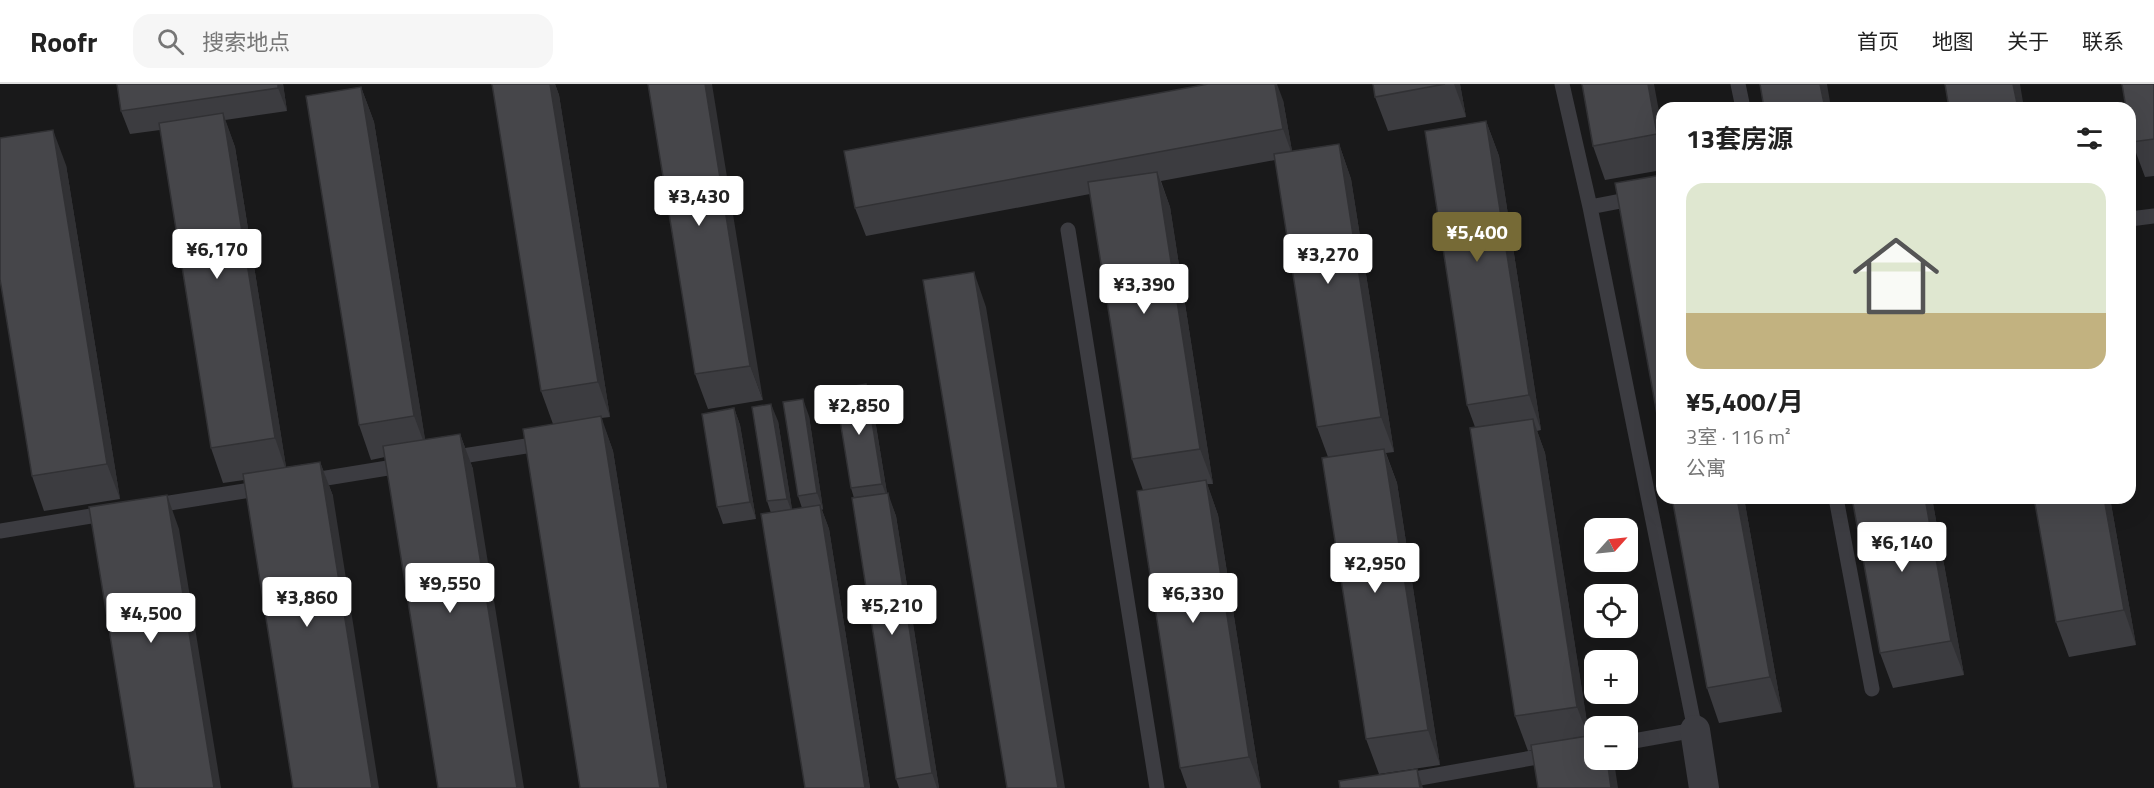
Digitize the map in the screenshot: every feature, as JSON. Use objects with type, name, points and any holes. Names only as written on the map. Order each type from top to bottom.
[{"type":"street","points":[[1695,730],[1704,788]]},
{"type":"lane","points":[[1562,84],[1590,207],[1695,730],[1638,740]]},
{"type":"lane","points":[[1738,84],[1742,102]]},
{"type":"lane","points":[[1590,207],[1656,194]]},
{"type":"lane","points":[[2136,218],[2154,216]]},
{"type":"lane","points":[[1068,230],[1157,788]]},
{"type":"lane","points":[[0,531],[554,441]]},
{"type":"lane","points":[[1837,504],[1872,689]]},
{"type":"lane","points":[[1364,788],[1584,749]]},
{"type":"building","points":[[117,84],[278,84],[278,88],[121,111]]},
{"type":"building","points":[[492,84],[550,84],[598,382],[541,391]]},
{"type":"building","points":[[648,84],[705,84],[750,366],[695,374]]},
{"type":"building","points":[[1208,84],[1275,84],[1283,129],[855,208],[844,151]]},
{"type":"building","points":[[1373,84],[1445,84],[1375,97]]},
{"type":"building","points":[[1582,84],[1648,84],[1656,134],[1593,146]]},
{"type":"building","points":[[1760,84],[1820,84],[1824,102],[1763,102]]},
{"type":"building","points":[[1945,84],[2013,84],[2017,102],[1948,102]]},
{"type":"building","points":[[2122,84],[2154,84],[2154,139],[2136,141],[2136,102],[2125,102]]},
{"type":"building","points":[[361,87],[414,416],[359,425],[306,96]]},
{"type":"building","points":[[223,113],[275,438],[211,448],[159,123]]},
{"type":"building","points":[[1486,121],[1529,395],[1467,405],[1425,131]]},
{"type":"building","points":[[53,130],[107,464],[32,476],[0,279],[0,138]]},
{"type":"building","points":[[1339,144],[1381,417],[1317,427],[1274,154]]},
{"type":"building","points":[[1157,172],[1200,449],[1132,459],[1088,182]]},
{"type":"building","points":[[1656,176],[1656,409],[1615,183]]},
{"type":"building","points":[[974,272],[1058,788],[1007,788],[923,280]]},
{"type":"building","points":[[866,384],[882,484],[851,488],[835,389]]},
{"type":"building","points":[[803,399],[817,493],[798,496],[783,402]]},
{"type":"building","points":[[771,404],[787,499],[767,501],[752,407]]},
{"type":"building","points":[[734,408],[750,502],[717,507],[702,414]]},
{"type":"building","points":[[601,416],[660,788],[580,788],[523,429]]},
{"type":"building","points":[[1533,419],[1577,707],[1515,716],[1470,428]]},
{"type":"building","points":[[460,434],[517,788],[438,788],[383,446]]},
{"type":"building","points":[[1384,449],[1428,730],[1366,739],[1322,458]]},
{"type":"building","points":[[320,462],[372,788],[293,788],[243,474]]},
{"type":"building","points":[[1206,480],[1249,757],[1180,768],[1137,491]]},
{"type":"building","points":[[888,493],[932,773],[896,779],[852,498]]},
{"type":"building","points":[[167,495],[214,788],[135,788],[89,507]]},
{"type":"building","points":[[1673,504],[1738,504],[1770,677],[1707,688]]},
{"type":"building","points":[[1853,504],[1926,504],[1951,641],[1880,653]]},
{"type":"building","points":[[2035,504],[2105,504],[2124,610],[2056,622]]},
{"type":"building","points":[[820,505],[865,788],[805,788],[761,514]]},
{"type":"building","points":[[1584,737],[1584,770],[1609,770],[1611,788],[1538,788],[1531,745]]},
{"type":"building","points":[[1417,769],[1420,788],[1340,788],[1339,781]]}]
